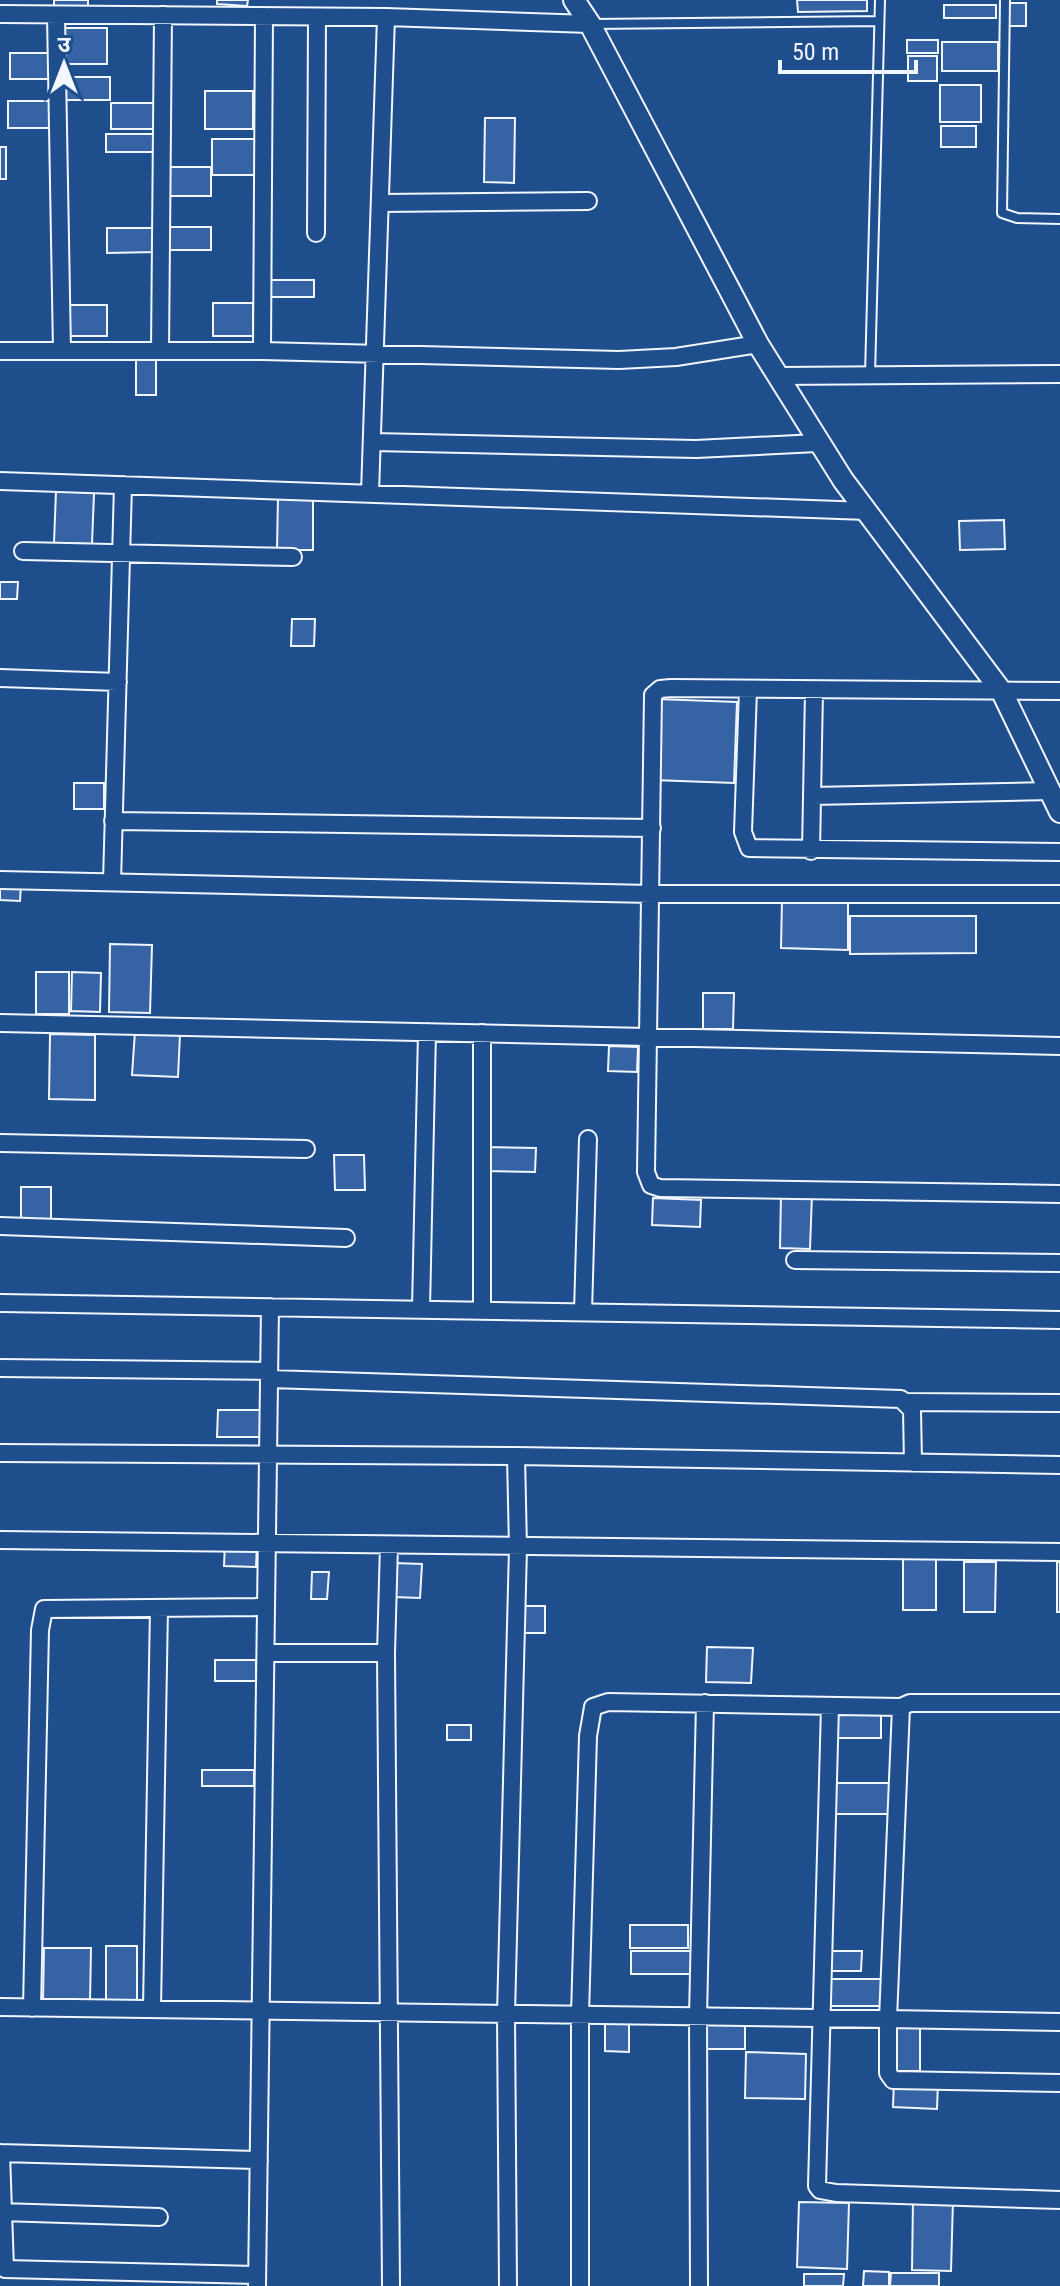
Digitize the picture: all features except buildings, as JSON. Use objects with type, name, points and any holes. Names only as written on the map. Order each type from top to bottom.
[{"type":"street","points":[[574,0],[590,24],[758,344],[817,443],[1002,692],[1060,812]]},
{"type":"street","points":[[0,14],[386,17],[590,24]]},
{"type":"street","points":[[56,15],[62,351]]},
{"type":"street","points":[[160,351],[163,15]]},
{"type":"street","points":[[262,351],[264,16]]},
{"type":"street","points":[[316,233],[317,17]]},
{"type":"street","points":[[370,493],[378,354],[386,17]]},
{"type":"street","points":[[381,203],[588,201]]},
{"type":"street","points":[[0,351],[262,351],[619,360],[676,357],[758,344]]},
{"type":"street","points":[[777,376],[1060,374]]},
{"type":"street","points":[[373,442],[696,449],[817,443]]},
{"type":"street","points":[[0,481],[867,511]]},
{"type":"street","points":[[112,882],[123,485]]},
{"type":"street","points":[[23,551],[293,557]]},
{"type":"street","points":[[0,678],[118,682]]},
{"type":"street","points":[[1060,691],[671,688],[660,689],[653,695],[646,1172],[651,1185],[660,1188],[1060,1194]]},
{"type":"street","points":[[748,690],[745,843],[757,851],[1060,852]]},
{"type":"street","points":[[811,851],[814,691]]},
{"type":"street","points":[[812,796],[1050,791]]},
{"type":"street","points":[[113,821],[652,828]]},
{"type":"street","points":[[0,880],[652,894],[1060,894]]},
{"type":"street","points":[[0,1023],[1060,1046]]},
{"type":"street","points":[[421,1309],[427,1032]]},
{"type":"street","points":[[482,1033],[482,1310]]},
{"type":"street","points":[[583,1312],[588,1139]]},
{"type":"street","points":[[0,1143],[306,1149]]},
{"type":"street","points":[[0,1226],[346,1238]]},
{"type":"street","points":[[795,1260],[1060,1263]]},
{"type":"street","points":[[0,1303],[1060,1320]]},
{"type":"street","points":[[259,2160],[0,2153],[5,2269],[257,2280],[259,2160],[260,2011],[267,1541],[270,1456],[270,1307]]},
{"type":"street","points":[[0,1368],[270,1375],[880,1398],[908,1402],[1060,1403]]},
{"type":"street","points":[[908,1402],[912,1410],[913,1463]]},
{"type":"street","points":[[0,1453],[516,1456],[1060,1465]]},
{"type":"street","points":[[508,2286],[506,2014],[518,1548],[516,1456]]},
{"type":"street","points":[[0,1540],[1060,1552]]},
{"type":"street","points":[[389,1545],[386,1653],[391,2286]]},
{"type":"street","points":[[32,2008],[41,1613],[50,1607],[266,1607]]},
{"type":"street","points":[[152,2009],[159,1608]]},
{"type":"street","points":[[266,1653],[386,1653]]},
{"type":"street","points":[[580,2286],[580,2015],[590,1714],[601,1703],[901,1707],[910,1703],[1060,1703]]},
{"type":"street","points":[[699,2286],[698,2017],[705,1703]]},
{"type":"street","points":[[830,1706],[820,2019],[820,2190],[1060,2200]]},
{"type":"street","points":[[901,1707],[888,2073],[893,2080],[1060,2083]]},
{"type":"street","points":[[0,2007],[1060,2022]]},
{"type":"street","points":[[1,2212],[159,2217]]},
{"type":"lane","points":[[870,376],[880,0]]},
{"type":"lane","points":[[1005,0],[1002,213],[1017,218],[1060,219]]},
{"type":"lane","points":[[590,24],[879,21]]}]
